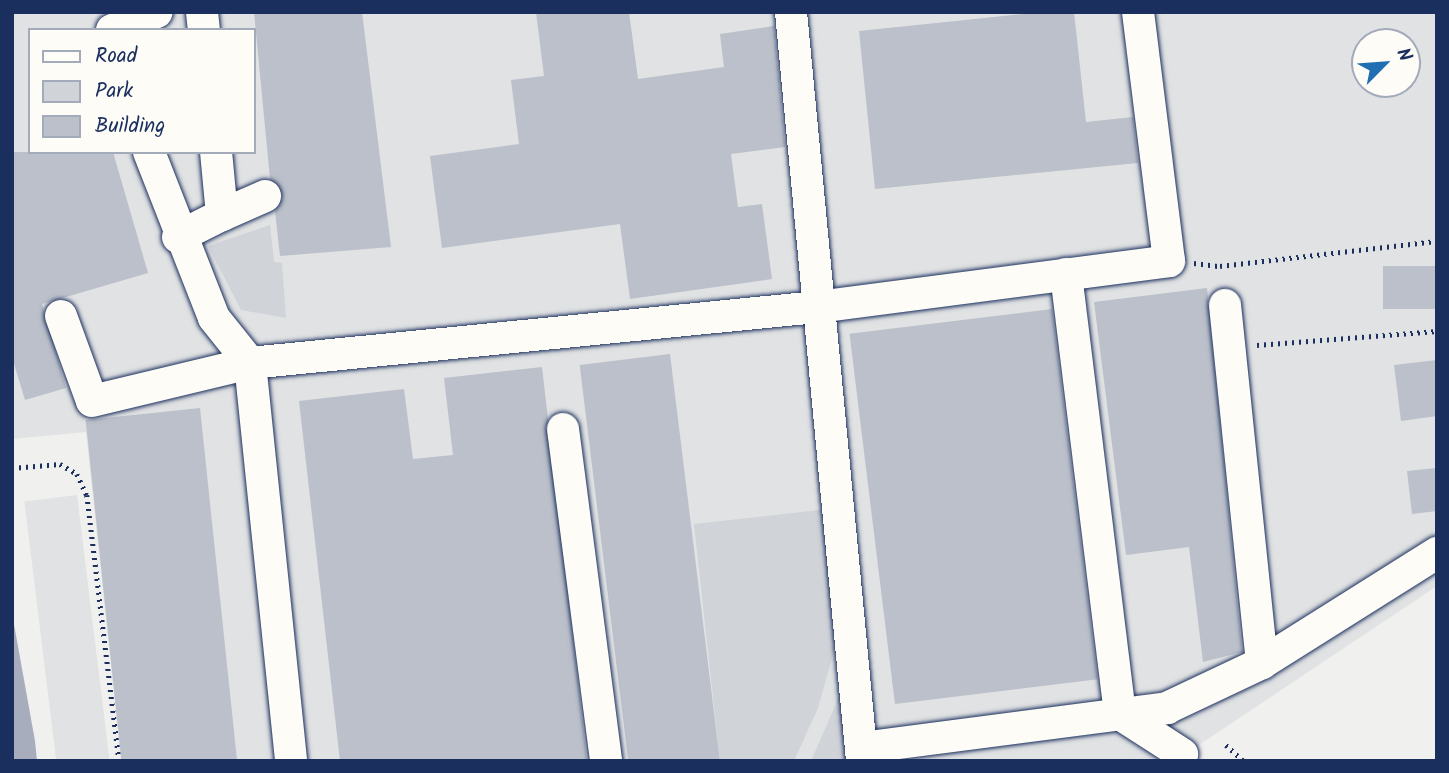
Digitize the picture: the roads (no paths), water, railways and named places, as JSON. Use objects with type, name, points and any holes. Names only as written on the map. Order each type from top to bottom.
[{"type":"lane","points":[[115,28],[157,12]]},
{"type":"lane","points":[[790,12],[862,755],[1167,708],[1262,663],[1437,553]]},
{"type":"lane","points":[[61,316],[92,401],[250,363],[817,307],[1168,261],[1138,12]]},
{"type":"lane","points":[[150,154],[178,237],[214,318],[250,363],[291,761]]},
{"type":"lane","points":[[216,154],[222,215]]},
{"type":"lane","points":[[178,237],[265,196]]},
{"type":"lane","points":[[1066,274],[1121,714],[1182,754]]},
{"type":"lane","points":[[1225,305],[1262,663]]},
{"type":"lane","points":[[563,429],[606,761]]},
{"type":"water","points":[[12,613],[35,741],[37,761],[12,761]]}]
